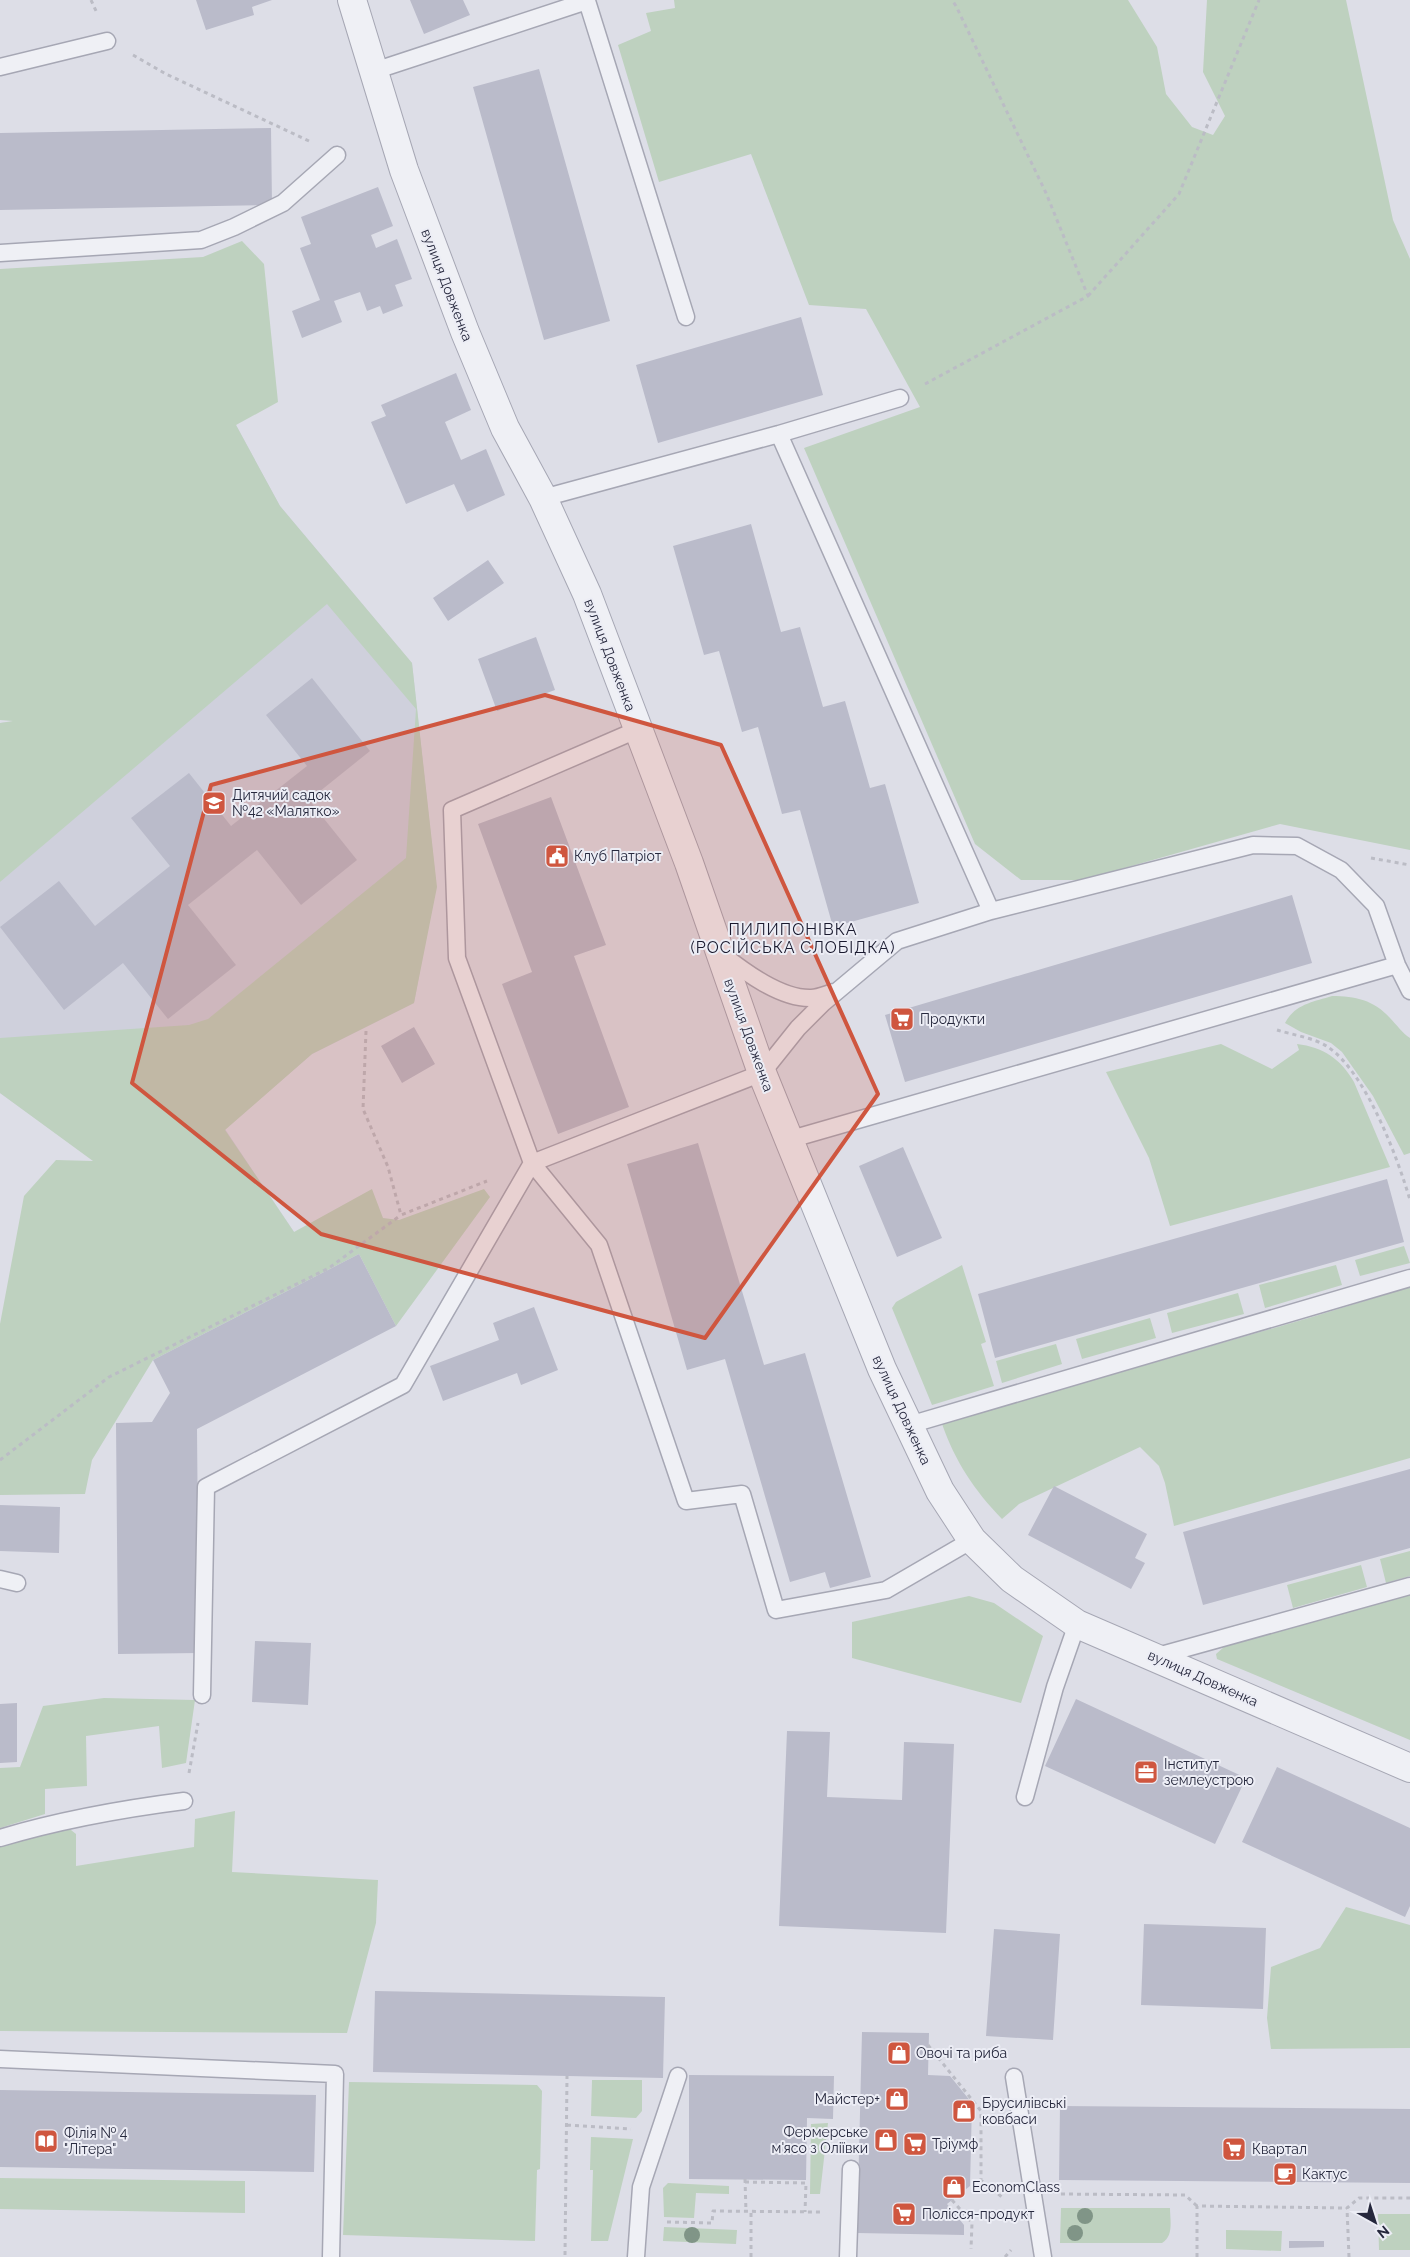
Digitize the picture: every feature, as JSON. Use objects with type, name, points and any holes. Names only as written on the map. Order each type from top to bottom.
[{"type":"street","name":"вулиця Довженка","points":[[352,0],[404,170],[465,332],[505,428],[543,498],[587,594],[689,864],[718,952],[788,1140],[882,1369],[940,1490],[972,1540],[1012,1579],[1077,1624],[1410,1768]]},
{"type":"lane","points":[[374,71],[587,1],[686,317]]},
{"type":"lane","points":[[0,68],[107,41]]},
{"type":"lane","points":[[0,253],[201,240],[234,227],[283,203],[337,154]]},
{"type":"lane","points":[[543,498],[779,434],[900,398]]},
{"type":"lane","points":[[779,434],[991,911]]},
{"type":"lane","points":[[639,729],[452,810],[457,958],[532,1163],[599,1245],[686,1501],[742,1494],[776,1610],[886,1590],[972,1540]]},
{"type":"lane","points":[[202,1695],[206,1487],[403,1385],[532,1163],[762,1073],[798,1028],[838,991],[897,942],[991,911],[1253,845],[1297,846],[1341,870],[1376,906],[1397,965],[1410,991]]},
{"type":"lane","points":[[718,952],[752,978],[788,994],[811,998],[838,991]]},
{"type":"lane","points":[[788,1140],[1397,965]]},
{"type":"lane","points":[[909,1426],[1410,1278]]},
{"type":"lane","points":[[0,1579],[17,1583]]},
{"type":"lane","points":[[1154,1657],[1410,1586]]},
{"type":"lane","points":[[1025,1797],[1056,1687],[1077,1624]]},
{"type":"lane","points":[[0,1838],[48,1824],[145,1806],[184,1801]]},
{"type":"lane","points":[[0,2059],[335,2074],[331,2257]]},
{"type":"lane","points":[[636,2257],[641,2187],[678,2076]]},
{"type":"lane","points":[[1014,2077],[1044,2257]]},
{"type":"lane","points":[[848,2257],[850,2169]]},
{"type":"path","points":[[950,0],[956,6],[1046,193],[1088,296]]},
{"type":"path","points":[[900,398],[1088,296],[1179,194],[1259,0]]},
{"type":"path","points":[[107,41],[166,74],[337,154]]},
{"type":"path","points":[[1249,1006],[1271,1028],[1326,1045],[1340,1056],[1353,1073],[1369,1101],[1398,1162],[1410,1200]]},
{"type":"path","points":[[366,1030],[362,1109],[388,1167],[401,1216]]},
{"type":"path","points":[[0,1460],[108,1377],[330,1268],[401,1216],[532,1163]]},
{"type":"path","points":[[928,2045],[981,2111],[981,2180],[1009,2204]]},
{"type":"path","points":[[565,2255],[567,2076]]},
{"type":"path","points":[[567,2125],[661,2130]]},
{"type":"path","points":[[746,2212],[745,2181],[806,2183],[805,2212]]},
{"type":"path","points":[[1034,2194],[1184,2195],[1197,2206],[1347,2208],[1359,2198],[1410,2198]]},
{"type":"path","points":[[952,2200],[972,2223],[971,2249]]},
{"type":"path","points":[[1197,2206],[1197,2257]]},
{"type":"path","points":[[1347,2208],[1349,2257]]},
{"type":"path","points":[[638,2222],[712,2223],[713,2211],[829,2213]]},
{"type":"path","points":[[751,2212],[751,2257]]},
{"type":"path","points":[[1005,2257],[1013,2245]]},
{"type":"highlighted area","points":[[545,695],[721,745],[878,1094],[705,1338],[321,1234],[132,1083],[211,785]]},
{"type":"shaded area","name":"Дитячий садок №42 «Малятко»","points":[[236,425],[280,506],[412,663],[436,883],[414,1003],[312,1054],[225,1129],[317,1266],[94,1161],[0,1093],[0,723],[19,721]]},
{"type":"green space","points":[[674,0],[1128,0],[1157,47],[1166,94],[1192,127],[1213,135],[1225,116],[1203,72],[1207,0],[1346,0],[1393,220],[1410,259],[1410,850],[1280,824],[1082,880],[1021,880],[975,844],[804,448],[920,407],[866,309],[809,305],[751,154],[659,182],[618,45],[651,31],[646,13],[675,8]]},
{"type":"green space","name":"Дитячий садок №42 «Малятко»","points":[[242,241],[264,264],[278,402],[236,425],[280,506],[412,663],[437,887],[414,1003],[312,1054],[225,1130],[294,1232],[372,1189],[383,1218],[399,1220],[484,1189],[490,1197],[396,1326],[359,1254],[153,1360],[92,1460],[85,1494],[0,1495],[0,1324],[24,1196],[56,1160],[93,1161],[0,1093],[0,1038],[189,1025],[208,1019],[406,858],[416,709],[327,604],[0,882],[0,723],[13,721],[0,720],[0,269],[203,257]]},
{"type":"green space","points":[[1332,996],[1356,998],[1371,1003],[1384,1012],[1410,1038],[1410,1153],[1404,1155],[1373,1096],[1342,1052],[1331,1043],[1301,1032],[1285,1023],[1299,1008],[1311,1002]]},
{"type":"green space","points":[[1221,1044],[1272,1069],[1299,1050],[1297,1044],[1323,1051],[1337,1061],[1354,1082],[1390,1167],[1170,1226],[1149,1158],[1106,1072]]},
{"type":"green space","points":[[1404,1246],[1410,1263],[1360,1276],[1355,1260]]},
{"type":"green space","points":[[962,1265],[986,1342],[981,1344],[994,1386],[932,1405],[892,1308],[896,1302]]},
{"type":"green space","points":[[1336,1265],[1342,1285],[1265,1308],[1259,1285]]},
{"type":"green space","points":[[1410,1288],[1410,1458],[1174,1526],[1165,1483],[1159,1466],[1140,1447],[1019,1504],[1002,1519],[974,1486],[959,1463],[942,1424],[1312,1317]]},
{"type":"green space","points":[[1238,1293],[1244,1314],[1172,1333],[1167,1313]]},
{"type":"green space","points":[[1150,1318],[1156,1338],[1082,1359],[1076,1339]]},
{"type":"green space","points":[[1056,1344],[1062,1364],[1002,1383],[996,1361]]},
{"type":"green space","points":[[1410,1551],[1410,1576],[1386,1583],[1380,1559]]},
{"type":"green space","points":[[1361,1565],[1367,1587],[1293,1608],[1287,1585]]},
{"type":"green space","points":[[1410,1594],[1410,1740],[1217,1659],[1216,1654],[1224,1647]]},
{"type":"green space","points":[[969,1596],[994,1603],[1043,1636],[1021,1703],[852,1658],[852,1622]]},
{"type":"green space","points":[[104,1698],[195,1700],[186,1763],[162,1768],[159,1726],[86,1736],[87,1786],[45,1789],[45,1814],[0,1828],[0,1768],[20,1767],[43,1706]]},
{"type":"green space","points":[[235,1811],[232,1872],[378,1880],[376,1923],[347,2033],[0,2031],[0,1844],[66,1826],[76,1834],[76,1866],[194,1847],[195,1819]]},
{"type":"green space","points":[[1346,1907],[1410,1925],[1410,2048],[1271,2049],[1267,2018],[1271,1967],[1320,1948]]},
{"type":"green space","points":[[592,2080],[642,2080],[642,2111],[636,2118],[591,2116]]},
{"type":"green space","points":[[349,2082],[537,2085],[542,2091],[540,2169],[537,2170],[535,2241],[343,2235]]},
{"type":"green space","points":[[828,2123],[820,2194],[810,2194],[811,2124]]},
{"type":"green space","points":[[591,2137],[633,2139],[608,2241],[591,2241],[593,2170],[590,2170]]},
{"type":"green space","points":[[0,2178],[245,2181],[245,2213],[0,2209]]},
{"type":"green space","points":[[668,2183],[729,2186],[729,2194],[696,2193],[694,2218],[664,2217],[663,2188]]},
{"type":"green space","points":[[1061,2208],[1170,2208],[1170,2232],[1162,2243],[1060,2243]]},
{"type":"green space","points":[[1378,2214],[1410,2214],[1410,2250],[1379,2250]]},
{"type":"green space","points":[[664,2227],[737,2230],[736,2244],[663,2241]]},
{"type":"green space","points":[[1226,2230],[1282,2231],[1281,2251],[1226,2249]]},
{"type":"building","points":[[196,0],[272,0],[252,7],[254,15],[206,30]]},
{"type":"building","points":[[410,0],[463,0],[470,15],[424,34]]},
{"type":"building","points":[[539,69],[610,321],[544,340],[473,87]]},
{"type":"building","points":[[271,128],[272,205],[0,210],[0,133]]},
{"type":"building","points":[[378,187],[393,226],[371,235],[376,248],[397,239],[412,279],[395,285],[403,306],[383,314],[380,306],[367,311],[360,292],[334,301],[342,322],[302,338],[292,311],[320,300],[300,248],[311,244],[301,217]]},
{"type":"building","points":[[801,317],[823,395],[658,443],[636,365]]},
{"type":"building","points":[[456,373],[471,410],[445,422],[461,460],[486,449],[505,495],[467,512],[454,484],[406,504],[371,422],[386,416],[381,405]]},
{"type":"building","points":[[751,524],[781,632],[800,627],[823,707],[845,701],[870,788],[885,784],[919,903],[833,927],[800,810],[782,814],[758,727],[742,732],[719,651],[704,655],[673,546]]},
{"type":"building","points":[[488,560],[504,583],[448,621],[433,598]]},
{"type":"building","points":[[536,637],[555,690],[497,711],[478,659]]},
{"type":"building","points":[[312,678],[370,751],[309,800],[357,860],[301,905],[257,850],[188,905],[236,965],[168,1019],[123,963],[64,1010],[0,927],[59,881],[95,926],[170,866],[131,818],[189,773],[231,826],[307,766],[266,715]]},
{"type":"building","points":[[551,797],[606,945],[574,956],[629,1107],[558,1134],[502,984],[532,972],[478,824]]},
{"type":"building","points":[[1292,895],[1312,963],[905,1082],[885,1015]]},
{"type":"building","points":[[414,1027],[435,1064],[402,1083],[381,1046]]},
{"type":"building","points":[[698,1143],[764,1365],[805,1353],[871,1577],[830,1588],[825,1572],[790,1582],[725,1359],[687,1370],[627,1164]]},
{"type":"building","points":[[903,1147],[942,1238],[897,1257],[859,1166]]},
{"type":"building","points":[[1387,1179],[1404,1242],[995,1358],[978,1294]]},
{"type":"building","points":[[359,1254],[396,1326],[197,1429],[199,1653],[118,1654],[116,1423],[152,1422],[170,1393],[153,1360]]},
{"type":"building","points":[[534,1307],[558,1370],[521,1385],[517,1373],[443,1401],[430,1366],[499,1340],[493,1323]]},
{"type":"building","points":[[1410,1469],[1410,1548],[1203,1605],[1183,1532]]},
{"type":"building","points":[[1054,1486],[1147,1534],[1135,1558],[1145,1563],[1131,1589],[1028,1535]]},
{"type":"building","points":[[0,1505],[60,1507],[59,1553],[0,1551]]},
{"type":"building","points":[[255,1641],[311,1643],[308,1705],[252,1702]]},
{"type":"building","name":"Інститут землеустрою","points":[[1076,1699],[1246,1778],[1215,1844],[1045,1766]]},
{"type":"building","points":[[17,1703],[17,1762],[0,1763],[0,1704]]},
{"type":"building","points":[[787,1731],[830,1732],[827,1797],[902,1800],[904,1742],[954,1744],[946,1933],[779,1926]]},
{"type":"building","points":[[1277,1767],[1410,1828],[1410,1906],[1405,1917],[1242,1842]]},
{"type":"building","points":[[1144,1924],[1266,1928],[1263,2009],[1141,2005]]},
{"type":"building","points":[[994,1929],[1060,1934],[1053,2040],[986,2036]]},
{"type":"building","points":[[375,1991],[665,1997],[663,2078],[373,2072]]},
{"type":"building","name":"Тріумф","points":[[862,2032],[929,2033],[928,2075],[950,2076],[972,2103],[970,2186],[947,2204],[964,2225],[964,2235],[857,2233]]},
{"type":"building","points":[[689,2075],[834,2076],[833,2119],[807,2118],[806,2180],[689,2179]]},
{"type":"building","points":[[0,2090],[316,2095],[314,2172],[0,2167]]},
{"type":"building","points":[[1060,2106],[1410,2109],[1410,2183],[1059,2180]]},
{"type":"building","points":[[1289,2241],[1324,2241],[1324,2247],[1289,2248]]},
{"type":"place","name":"Дитячий садок №42 «Малятко»","points":[[214,803]]},
{"type":"place","name":"Клуб Патріот","points":[[557,856]]},
{"type":"place","name":"Продукти","points":[[902,1019]]},
{"type":"place","name":"Інститут землеустрою","points":[[1146,1772]]},
{"type":"place","name":"Овочі та риба","points":[[899,2053]]},
{"type":"place","name":"Майстер+","points":[[897,2099]]},
{"type":"place","name":"Брусилівські ковбаси","points":[[964,2111]]},
{"type":"place","name":"Фермерське м'ясо з Оліївки","points":[[886,2140]]},
{"type":"place","name":"Філія № 4 \"Літера\"","points":[[46,2141]]},
{"type":"place","name":"Тріумф","points":[[915,2144]]},
{"type":"place","name":"Квартал","points":[[1234,2149]]},
{"type":"place","name":"Кактус","points":[[1285,2174]]},
{"type":"place","name":"EconomClass","points":[[954,2187]]},
{"type":"place","name":"Полісся-продукт","points":[[904,2214]]},
{"type":"district","name":"ПИЛИПОНІВКА (РОСІЙСЬКА СЛОБІДКА)","points":[[793,938]]}]
